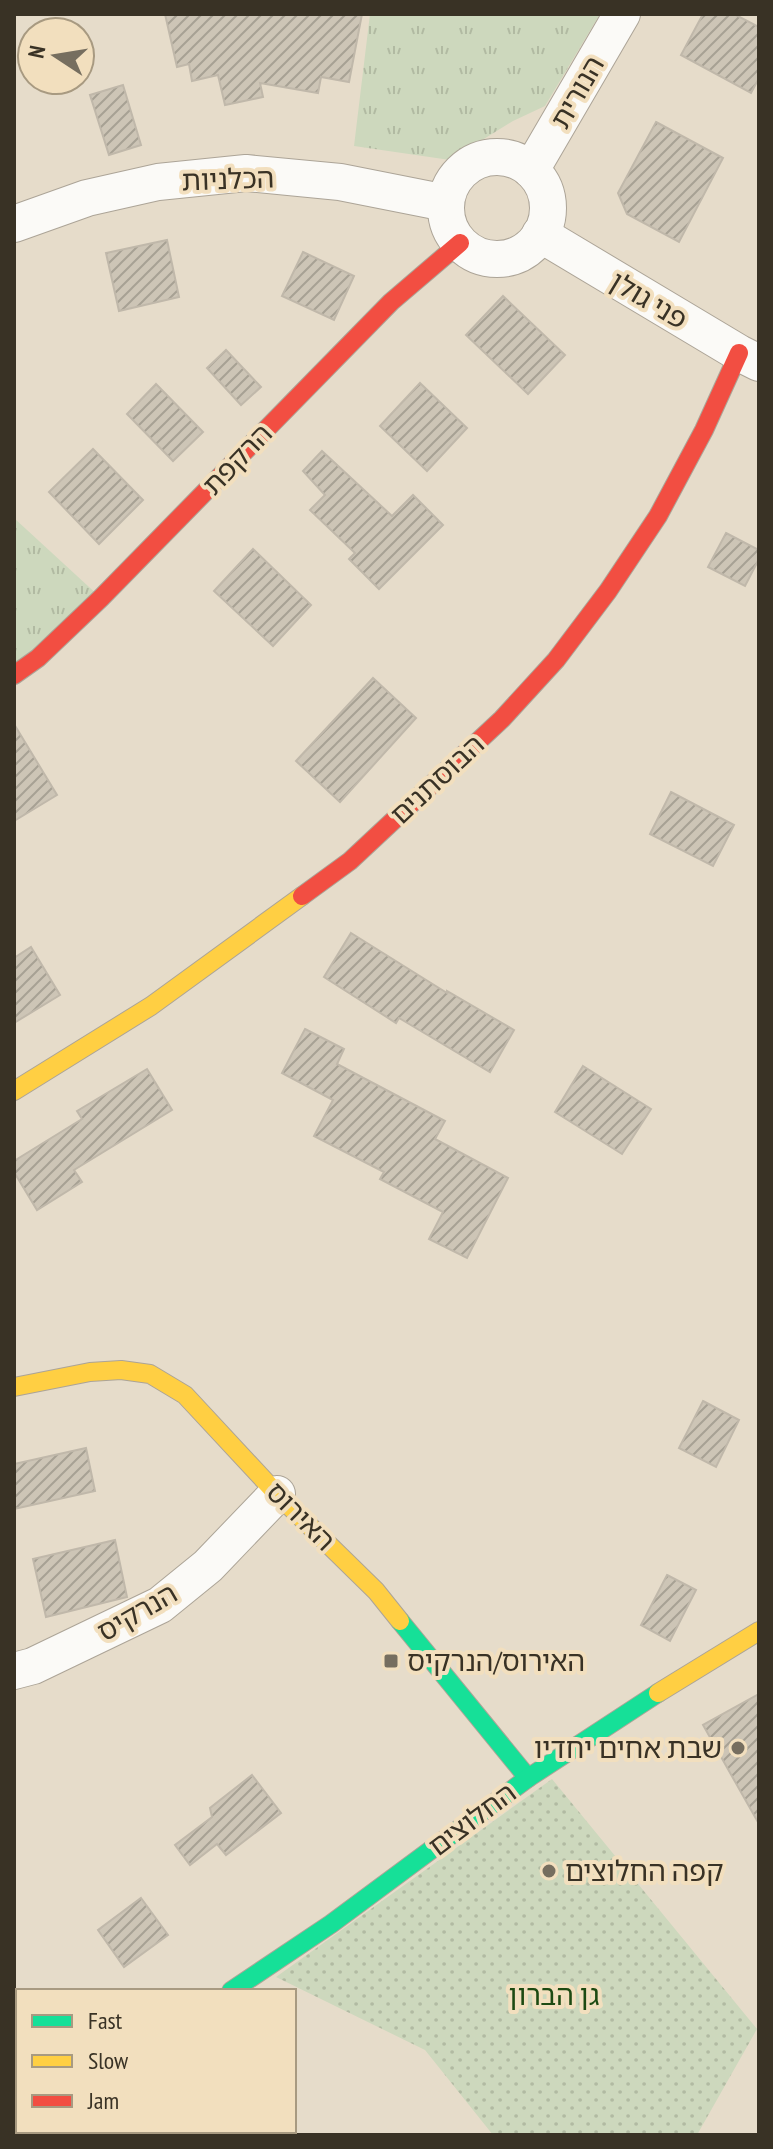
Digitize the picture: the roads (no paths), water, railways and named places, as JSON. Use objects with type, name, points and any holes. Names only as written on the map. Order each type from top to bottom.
[{"type":"street","name":"הנורית","points":[[531,170],[622,14]]},
{"type":"street","points":[[502,157],[518,161],[531,170],[539,179],[547,201],[545,224],[530,246],[517,255],[502,259],[472,253],[460,243],[446,218],[450,187],[458,174],[471,163],[502,157]]},
{"type":"street","name":"הכלניות","points":[[14,224],[87,198],[158,182],[246,173],[340,182],[446,203]]},
{"type":"street","name":"פני גולן","points":[[540,234],[749,358]]},
{"type":"street","name":"הרקפת","points":[[14,675],[38,658],[101,598],[391,302],[460,243]]},
{"type":"street","name":"הבוסתנים","points":[[14,1091],[151,1006],[350,861],[502,719],[556,660],[608,591],[658,516],[704,430],[749,358]]},
{"type":"street","name":"האירוס","points":[[14,1387],[90,1372],[121,1370],[150,1374],[185,1395],[277,1494],[376,1591],[528,1778]]},
{"type":"street","name":"הנרקיס","points":[[14,1671],[33,1666],[160,1605],[208,1566],[277,1494]]},
{"type":"street","name":"החלוצים","points":[[234,1989],[331,1924],[528,1778],[759,1631]]},
{"type":"place","name":"האירוס/הנרקיס","points":[[391,1661]]},
{"type":"place","name":"שבת אחים יחדיו","points":[[738,1748]]},
{"type":"place","name":"קפה החלוצים","points":[[549,1871]]},
{"type":"park label","name":"גן הברון","points":[[554,1995]]}]
